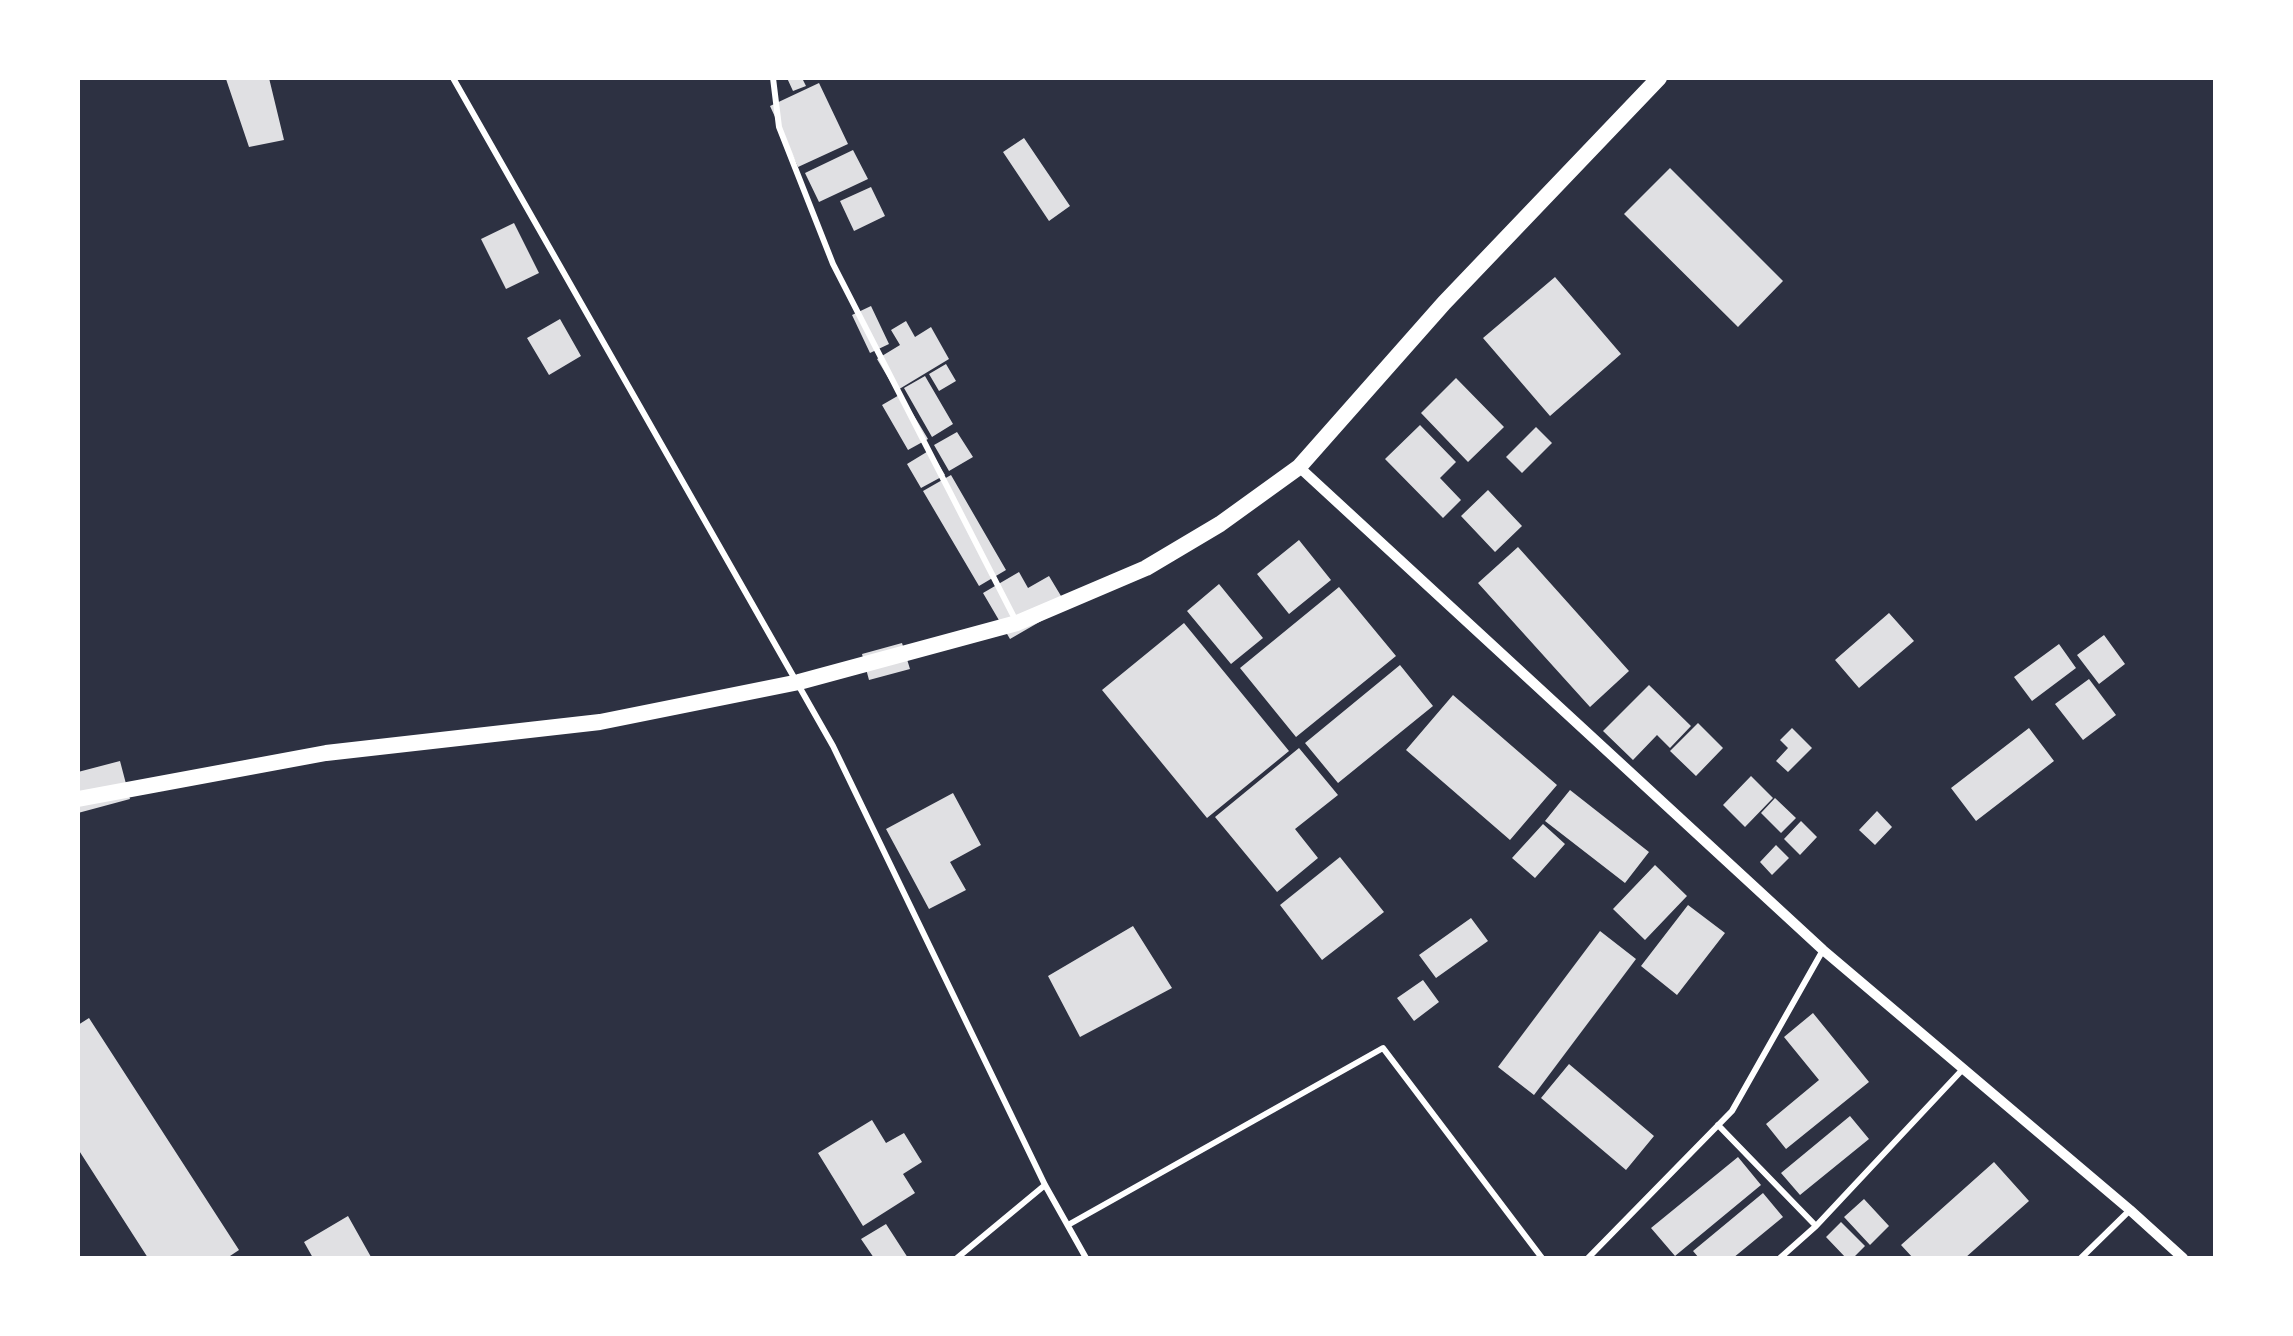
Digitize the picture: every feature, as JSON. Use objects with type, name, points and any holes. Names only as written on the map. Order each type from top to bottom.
[{"type":"highway","points":[[78,799],[326,753],[600,722],[799,682],[1017,623],[1146,568],[1220,525],[1299,467],[1444,303],[1659,78]]},
{"type":"street","points":[[453,78],[799,682],[839,757],[1045,1185],[1086,1258]]},
{"type":"street","points":[[773,78],[779,126],[833,264],[1017,623]]},
{"type":"street","points":[[1299,467],[1822,950],[2130,1210],[2183,1258]]},
{"type":"street","points":[[1588,1258],[1732,1111],[1822,950]]},
{"type":"street","points":[[1068,1226],[1383,1048],[1542,1258]]},
{"type":"street","points":[[1780,1258],[1816,1226],[1963,1069]]},
{"type":"street","points":[[1718,1125],[1816,1226]]},
{"type":"street","points":[[957,1258],[1045,1185]]},
{"type":"street","points":[[2081,1258],[2130,1210]]},
{"type":"building","points":[[269,78],[284,140],[249,147],[226,79]]},
{"type":"building","points":[[787,78],[802,78],[806,86],[793,91]]},
{"type":"building","points":[[819,83],[848,144],[798,167],[770,106]]},
{"type":"building","points":[[1024,138],[1070,206],[1049,221],[1003,152]]},
{"type":"building","points":[[853,150],[868,179],[819,202],[805,173]]},
{"type":"building","points":[[1670,168],[1783,281],[1738,327],[1624,214]]},
{"type":"building","points":[[871,187],[885,216],[854,231],[840,201]]},
{"type":"building","points":[[514,223],[539,273],[506,289],[481,239]]},
{"type":"building","points":[[1555,277],[1621,354],[1550,416],[1483,338]]},
{"type":"building","points":[[871,306],[889,344],[870,353],[852,315]]},
{"type":"building","points":[[560,319],[581,356],[549,375],[527,338]]},
{"type":"building","points":[[906,321],[915,337],[931,327],[949,359],[896,391],[877,359],[900,345],[891,330]]},
{"type":"building","points":[[946,364],[956,381],[939,391],[929,374]]},
{"type":"building","points":[[925,376],[953,424],[932,437],[904,388]]},
{"type":"building","points":[[1456,378],[1504,427],[1468,462],[1421,413]]},
{"type":"building","points":[[901,394],[928,439],[908,450],[882,405]]},
{"type":"building","points":[[1420,425],[1456,462],[1440,478],[1461,500],[1443,518],[1385,459]]},
{"type":"building","points":[[1536,427],[1552,443],[1522,473],[1506,457]]},
{"type":"building","points":[[957,432],[973,457],[949,471],[934,445]]},
{"type":"building","points":[[930,450],[945,475],[921,488],[907,464]]},
{"type":"building","points":[[951,475],[1006,570],[979,586],[923,491]]},
{"type":"building","points":[[1488,490],[1522,526],[1495,552],[1461,516]]},
{"type":"building","points":[[1299,540],[1331,580],[1289,614],[1257,574]]},
{"type":"building","points":[[1518,547],[1629,671],[1590,707],[1478,583]]},
{"type":"building","points":[[1019,572],[1028,588],[1049,576],[1067,606],[1010,639],[983,593]]},
{"type":"building","points":[[1219,584],[1263,638],[1231,664],[1187,611]]},
{"type":"building","points":[[1339,587],[1396,656],[1296,737],[1240,668]]},
{"type":"building","points":[[1889,613],[1914,641],[1859,688],[1835,660]]},
{"type":"building","points":[[1184,623],[1289,751],[1207,818],[1102,690]]},
{"type":"building","points":[[2104,635],[2125,664],[2099,684],[2077,655]]},
{"type":"building","points":[[902,643],[910,669],[869,680],[862,654]]},
{"type":"building","points":[[2059,644],[2076,668],[2032,701],[2014,677]]},
{"type":"building","points":[[1400,665],[1433,706],[1338,783],[1305,743]]},
{"type":"building","points":[[2089,679],[2116,715],[2083,740],[2055,704]]},
{"type":"building","points":[[1649,685],[1691,726],[1670,748],[1657,735],[1633,760],[1603,731]]},
{"type":"building","points":[[1453,695],[1557,785],[1510,840],[1406,750]]},
{"type":"building","points":[[1698,723],[1723,748],[1696,776],[1670,751]]},
{"type":"building","points":[[1792,728],[1812,748],[1788,772],[1776,761],[1788,748],[1780,740]]},
{"type":"building","points":[[2029,728],[2054,761],[1976,821],[1951,788]]},
{"type":"building","points":[[1299,748],[1338,795],[1295,829],[1318,858],[1277,892],[1215,817]]},
{"type":"building","points":[[120,761],[130,799],[78,813],[78,772]]},
{"type":"building","points":[[1751,776],[1773,798],[1745,827],[1723,805]]},
{"type":"building","points":[[1570,790],[1649,852],[1625,883],[1545,821]]},
{"type":"building","points":[[953,793],[981,845],[950,862],[966,890],[929,909],[886,829]]},
{"type":"building","points":[[1775,798],[1796,818],[1781,833],[1761,813]]},
{"type":"building","points":[[1877,811],[1892,827],[1875,845],[1859,830]]},
{"type":"building","points":[[1801,821],[1817,837],[1800,855],[1784,839]]},
{"type":"building","points":[[1543,824],[1565,844],[1535,878],[1512,858]]},
{"type":"building","points":[[1776,845],[1789,858],[1772,875],[1760,862]]},
{"type":"building","points":[[1340,857],[1384,912],[1322,960],[1280,905]]},
{"type":"building","points":[[1655,865],[1687,896],[1645,940],[1613,909]]},
{"type":"building","points":[[1688,905],[1725,933],[1677,995],[1641,966]]},
{"type":"building","points":[[1471,918],[1488,941],[1436,978],[1419,955]]},
{"type":"building","points":[[1133,926],[1172,988],[1080,1037],[1048,976]]},
{"type":"building","points":[[1600,931],[1636,959],[1534,1095],[1498,1067]]},
{"type":"building","points":[[1423,980],[1439,1002],[1414,1021],[1397,998]]},
{"type":"building","points":[[1813,1013],[1869,1082],[1786,1149],[1766,1124],[1819,1080],[1784,1037]]},
{"type":"building","points":[[89,1018],[239,1250],[227,1258],[148,1258],[78,1149],[78,1025]]},
{"type":"building","points":[[1569,1064],[1654,1136],[1626,1170],[1541,1098]]},
{"type":"building","points":[[1850,1116],[1869,1139],[1800,1195],[1781,1173]]},
{"type":"building","points":[[872,1120],[886,1143],[904,1133],[922,1162],[903,1174],[915,1193],[863,1226],[818,1153]]},
{"type":"building","points":[[1738,1157],[1761,1185],[1675,1256],[1651,1228]]},
{"type":"building","points":[[1994,1162],[2029,1201],[1965,1258],[1913,1258],[1901,1245]]},
{"type":"building","points":[[1763,1193],[1783,1217],[1733,1258],[1699,1258],[1693,1251]]},
{"type":"building","points":[[1864,1199],[1889,1226],[1870,1245],[1844,1217]]},
{"type":"building","points":[[348,1216],[371,1257],[313,1258],[304,1242]]},
{"type":"building","points":[[1841,1222],[1865,1246],[1853,1258],[1846,1258],[1826,1237]]},
{"type":"building","points":[[886,1224],[908,1258],[874,1258],[861,1239]]}]
